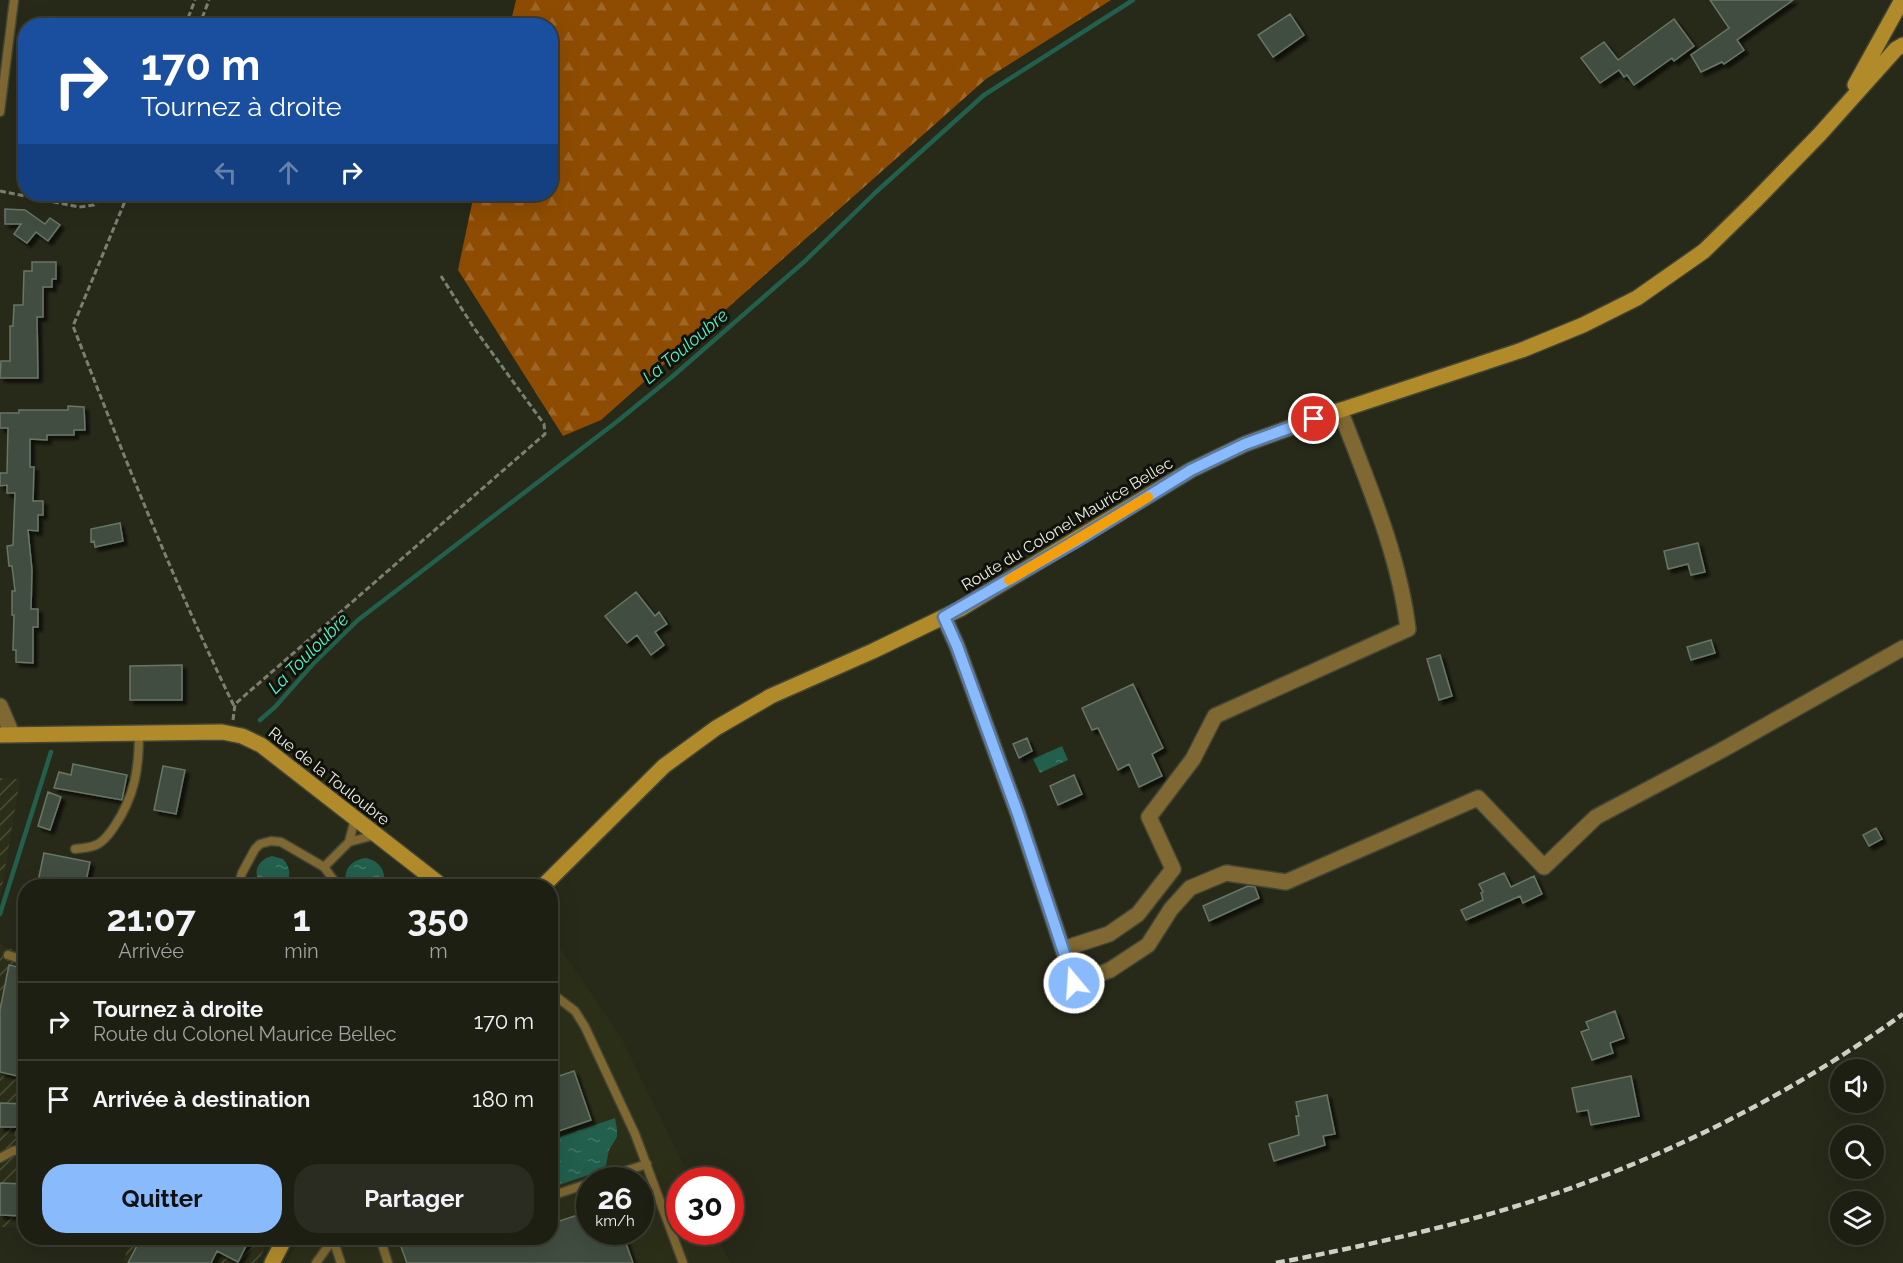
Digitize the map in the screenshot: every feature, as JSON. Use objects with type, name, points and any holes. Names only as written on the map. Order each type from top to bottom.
[{"type":"main road","name":"Route du Colonel Maurice Bellec","points":[[1820,134],[1860,77],[1902,0]]},
{"type":"main road","name":"Route du Colonel Maurice Bellec","points":[[550,879],[664,766],[716,728],[771,696],[944,617],[1076,541],[1191,470],[1245,444],[1522,351],[1583,325],[1637,298],[1704,251],[1820,134],[1896,49],[1903,45]]},
{"type":"main road","name":"Rue de la Touloubre","points":[[6,734],[222,732],[242,736],[261,745],[432,879]]},
{"type":"main road","points":[[272,1263],[281,1245]]},
{"type":"street","points":[[1063,949],[1109,933],[1138,914],[1173,869],[1149,817],[1193,759],[1215,716],[1408,629],[1404,596],[1398,574],[1377,508],[1341,410]]},
{"type":"street","points":[[944,617],[957,646],[1018,814],[1074,983],[1110,970],[1148,945],[1171,909],[1190,888],[1226,873],[1286,882],[1478,798],[1544,867],[1596,817],[1724,749],[1903,648]]},
{"type":"street","points":[[0,706],[6,734]]},
{"type":"lane","points":[[0,112],[14,0]]},
{"type":"lane","points":[[75,849],[99,844],[108,836],[132,796],[139,764],[139,733]]},
{"type":"lane","points":[[349,842],[355,819]]},
{"type":"lane","points":[[324,867],[349,842],[375,835]]},
{"type":"lane","points":[[240,879],[255,849],[260,844],[271,841],[280,842],[324,867],[333,879]]},
{"type":"lane","points":[[8,955],[18,958]]},
{"type":"lane","points":[[558,998],[575,1011],[585,1027],[647,1164],[683,1263]]},
{"type":"lane","points":[[0,1158],[18,1150]]},
{"type":"lane","points":[[638,1167],[647,1164]]},
{"type":"lane","points":[[558,1194],[576,1188]]},
{"type":"lane","points":[[316,1263],[328,1245]]},
{"type":"lane","points":[[335,1245],[341,1263]]},
{"type":"lane","points":[[382,1245],[388,1263]]},
{"type":"path","points":[[188,18],[195,0]]},
{"type":"path","points":[[202,18],[209,0]]},
{"type":"path","points":[[0,191],[18,195]]},
{"type":"path","points":[[49,201],[79,207],[94,205],[97,201]]},
{"type":"path","points":[[125,201],[73,326],[176,577],[235,707]]},
{"type":"path","points":[[233,725],[235,704],[545,434],[544,424],[474,328],[441,276]]},
{"type":"shaded area","points":[[0,778],[20,779],[0,899]]},
{"type":"shaded area","points":[[0,945],[18,951],[18,1228],[0,1227]]},
{"type":"shaded area","points":[[558,945],[621,1037],[685,1167],[666,1167],[666,1245],[722,1245],[731,1263],[286,1263],[296,1245],[558,1245]]},
{"type":"shaded area","points":[[129,1245],[266,1245],[257,1263],[123,1263]]},
{"type":"green space","points":[[516,0],[1111,0],[986,79],[601,420],[563,436],[458,270],[473,201],[558,201],[558,18],[512,18]]},
{"type":"water","points":[[1062,746],[1068,760],[1040,773],[1033,759]]},
{"type":"water","points":[[272,856],[283,859],[288,866],[288,879],[258,879],[257,868]]},
{"type":"water","points":[[366,858],[376,862],[382,868],[384,879],[346,879],[349,867],[360,859]]},
{"type":"water","points":[[615,1118],[617,1137],[609,1150],[606,1165],[604,1167],[576,1167],[576,1179],[558,1185],[558,1138]]},
{"type":"building","points":[[1710,0],[1793,0],[1737,40],[1744,50],[1724,64],[1722,62],[1701,72],[1691,55],[1729,28]]},
{"type":"building","points":[[1290,14],[1304,35],[1273,57],[1258,35]]},
{"type":"building","points":[[1674,19],[1694,46],[1674,61],[1672,58],[1634,85],[1627,75],[1624,77],[1619,70],[1600,83],[1581,58],[1604,42],[1618,60]]},
{"type":"building","points":[[5,209],[25,210],[45,224],[50,218],[60,225],[48,241],[36,232],[27,243],[14,234],[21,224],[5,224]]},
{"type":"building","points":[[32,262],[56,262],[56,279],[52,279],[52,287],[43,287],[43,317],[37,317],[38,378],[0,378],[1,361],[10,361],[10,326],[13,326],[14,305],[23,305],[24,271],[32,271]]},
{"type":"building","points":[[68,406],[84,407],[85,430],[74,430],[74,435],[47,435],[47,440],[30,439],[30,467],[34,467],[33,501],[43,501],[43,515],[38,515],[38,531],[28,530],[32,570],[31,609],[38,609],[38,627],[33,627],[33,663],[16,662],[16,650],[13,650],[14,615],[12,615],[12,591],[15,591],[7,546],[13,545],[15,493],[7,493],[7,485],[0,486],[0,473],[7,473],[8,428],[0,428],[0,413],[19,413],[19,410],[68,410]]},
{"type":"building","points":[[120,523],[123,541],[95,547],[94,541],[91,542],[91,529]]},
{"type":"building","points":[[1698,543],[1705,572],[1691,575],[1688,564],[1668,569],[1664,551]]},
{"type":"building","points":[[636,592],[655,616],[659,612],[667,624],[655,632],[664,645],[651,655],[637,635],[627,643],[605,616]]},
{"type":"building","points":[[1711,640],[1715,653],[1691,660],[1687,647]]},
{"type":"building","points":[[1440,655],[1452,696],[1439,700],[1427,659]]},
{"type":"building","points":[[182,665],[182,700],[130,700],[130,666]]},
{"type":"building","points":[[1133,684],[1163,748],[1152,754],[1162,776],[1139,787],[1129,764],[1118,770],[1098,728],[1092,730],[1082,708]]},
{"type":"building","points":[[1027,738],[1032,751],[1019,758],[1013,744]]},
{"type":"building","points":[[73,764],[127,775],[122,800],[54,788],[59,772],[71,775]]},
{"type":"building","points":[[163,766],[185,770],[176,814],[154,810]]},
{"type":"building","points":[[1074,775],[1082,794],[1058,805],[1050,786]]},
{"type":"building","points":[[48,792],[61,797],[50,830],[38,826]]},
{"type":"building","points":[[1876,828],[1882,839],[1869,846],[1863,835]]},
{"type":"building","points":[[44,853],[90,862],[86,879],[38,879]]},
{"type":"building","points":[[1504,873],[1511,887],[1534,876],[1542,894],[1523,903],[1520,896],[1466,920],[1461,910],[1483,900],[1481,893],[1483,892],[1479,884]]},
{"type":"building","points":[[1248,886],[1255,887],[1259,898],[1209,921],[1203,906]]},
{"type":"building","points":[[9,965],[18,967],[18,1076],[0,1072],[0,1010]]},
{"type":"building","points":[[1615,1011],[1624,1038],[1610,1043],[1613,1053],[1592,1060],[1581,1032],[1589,1029],[1586,1022]]},
{"type":"building","points":[[574,1071],[591,1120],[558,1131],[558,1076]]},
{"type":"building","points":[[1631,1076],[1639,1116],[1591,1125],[1588,1110],[1577,1112],[1572,1088]]},
{"type":"building","points":[[1327,1095],[1335,1134],[1323,1136],[1325,1145],[1274,1161],[1269,1144],[1299,1135],[1296,1102]]},
{"type":"building","points":[[0,1103],[18,1104],[18,1127],[0,1127]]},
{"type":"building","points":[[0,1183],[18,1184],[18,1216],[0,1215]]},
{"type":"building","points":[[576,1216],[576,1245],[627,1245],[633,1263],[407,1263],[400,1245],[558,1245],[558,1221]]},
{"type":"building","points":[[137,1245],[246,1245],[238,1262],[217,1251],[211,1263],[128,1263]]},
{"type":"waterway","name":"La Touloubre","points":[[260,720],[358,620],[673,376],[805,261],[876,192],[984,95],[1133,0]]},
{"type":"waterway","name":"La Touloubre","points":[[0,914],[51,752]]},
{"type":"railway","points":[[1276,1263],[1452,1224],[1510,1208],[1614,1172],[1665,1151],[1764,1102],[1858,1045],[1903,1014]]},
{"type":"slow traffic","points":[[1009,580],[1148,497]]},
{"type":"route","points":[[1074,983],[1018,814],[957,646],[944,617],[1076,541],[1191,470],[1245,444],[1314,419]]}]
